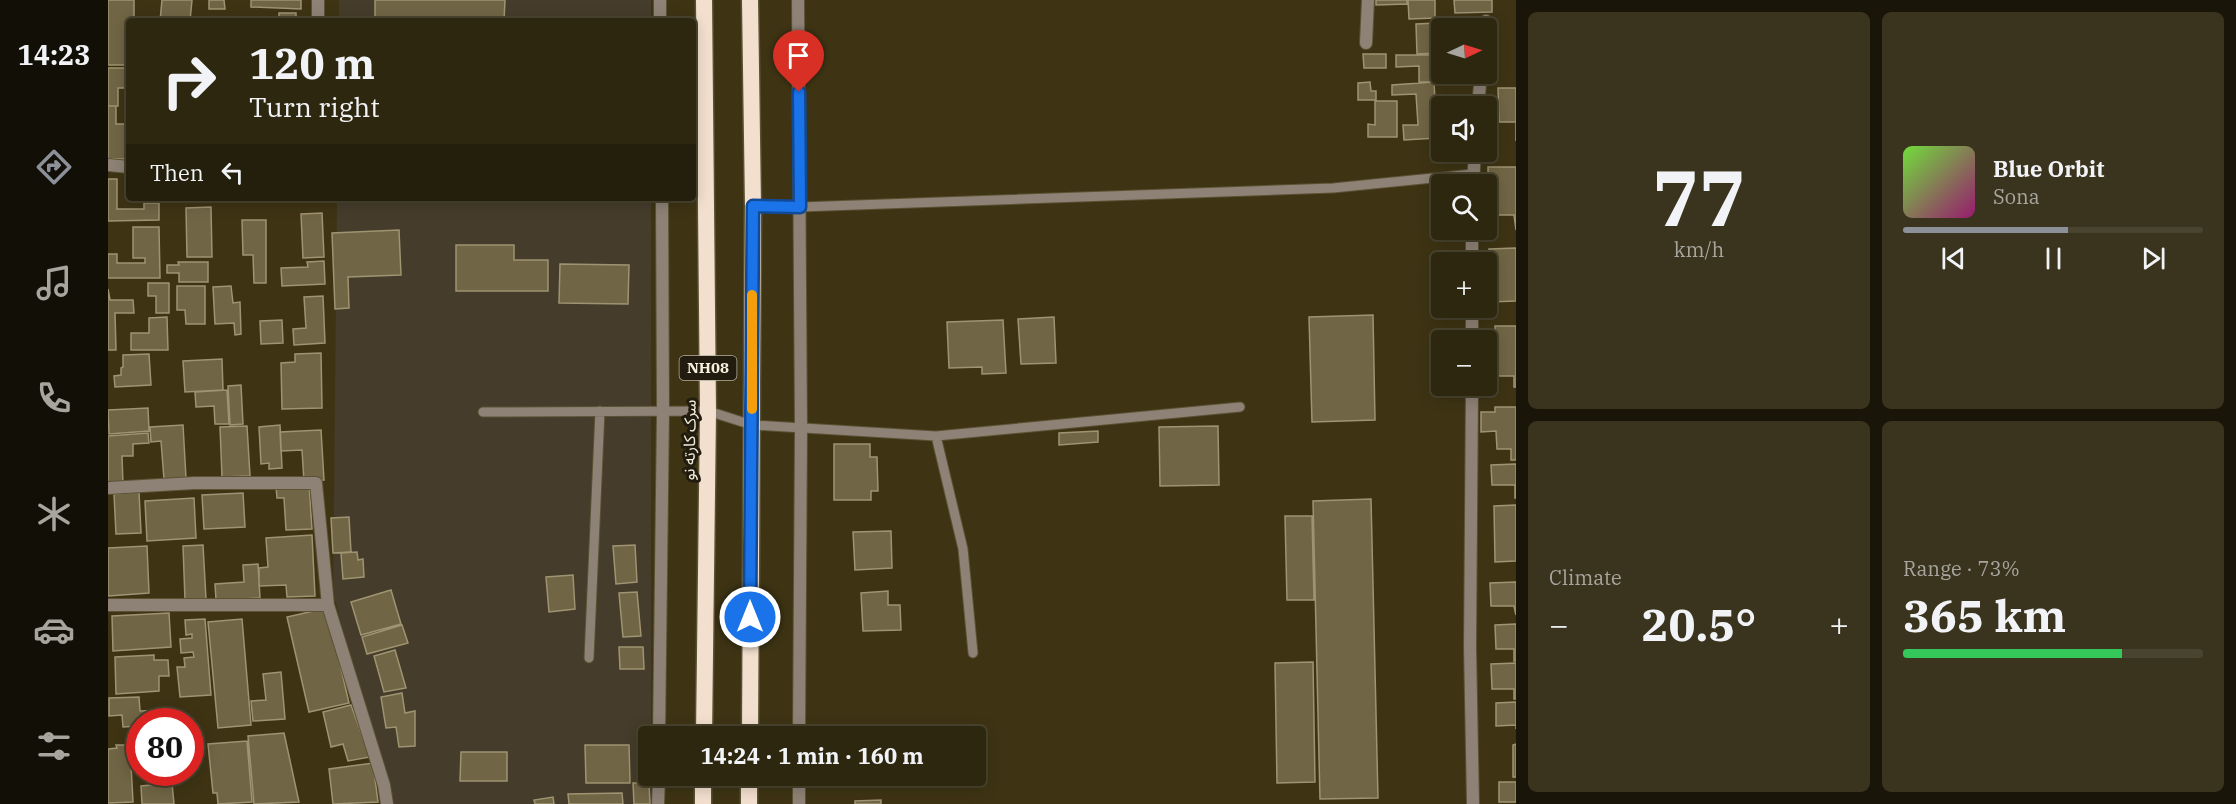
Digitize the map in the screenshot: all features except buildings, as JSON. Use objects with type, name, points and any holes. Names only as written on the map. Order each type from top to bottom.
[{"type":"highway","name":"سرک کارته نو","points":[[704,0],[708,411],[704,726]]},
{"type":"highway","name":"NH08","points":[[750,0],[753,206],[750,726]]},
{"type":"highway","points":[[703,786],[703,804]]},
{"type":"highway","points":[[749,786],[749,804]]},
{"type":"street","points":[[318,0],[318,18]]},
{"type":"street","points":[[660,0],[660,18]]},
{"type":"street","points":[[798,0],[800,726]]},
{"type":"street","points":[[1366,43],[1368,0]]},
{"type":"street","points":[[108,165],[126,166]]},
{"type":"street","points":[[659,726],[663,411],[662,201]]},
{"type":"street","points":[[1472,396],[1470,647],[1473,804]]},
{"type":"street","points":[[108,488],[194,483],[316,483],[328,605],[384,785],[387,804]]},
{"type":"street","points":[[108,605],[328,605]]},
{"type":"street","points":[[658,786],[658,804]]},
{"type":"street","points":[[799,786],[799,804]]},
{"type":"lane","points":[[753,206],[800,207],[1333,188],[1431,182]]},
{"type":"lane","points":[[483,412],[708,411],[752,425],[936,436],[1240,407]]},
{"type":"lane","points":[[589,658],[600,411]]},
{"type":"lane","points":[[936,436],[963,549],[973,653]]},
{"type":"shaded area","points":[[339,0],[651,0],[651,18],[339,18]]},
{"type":"shaded area","points":[[337,201],[651,201],[651,726],[638,726],[638,786],[651,786],[651,804],[389,804],[333,592]]},
{"type":"slow traffic","points":[[752,295],[752,409]]},
{"type":"route","points":[[750,617],[753,206],[800,207],[799,92]]}]
